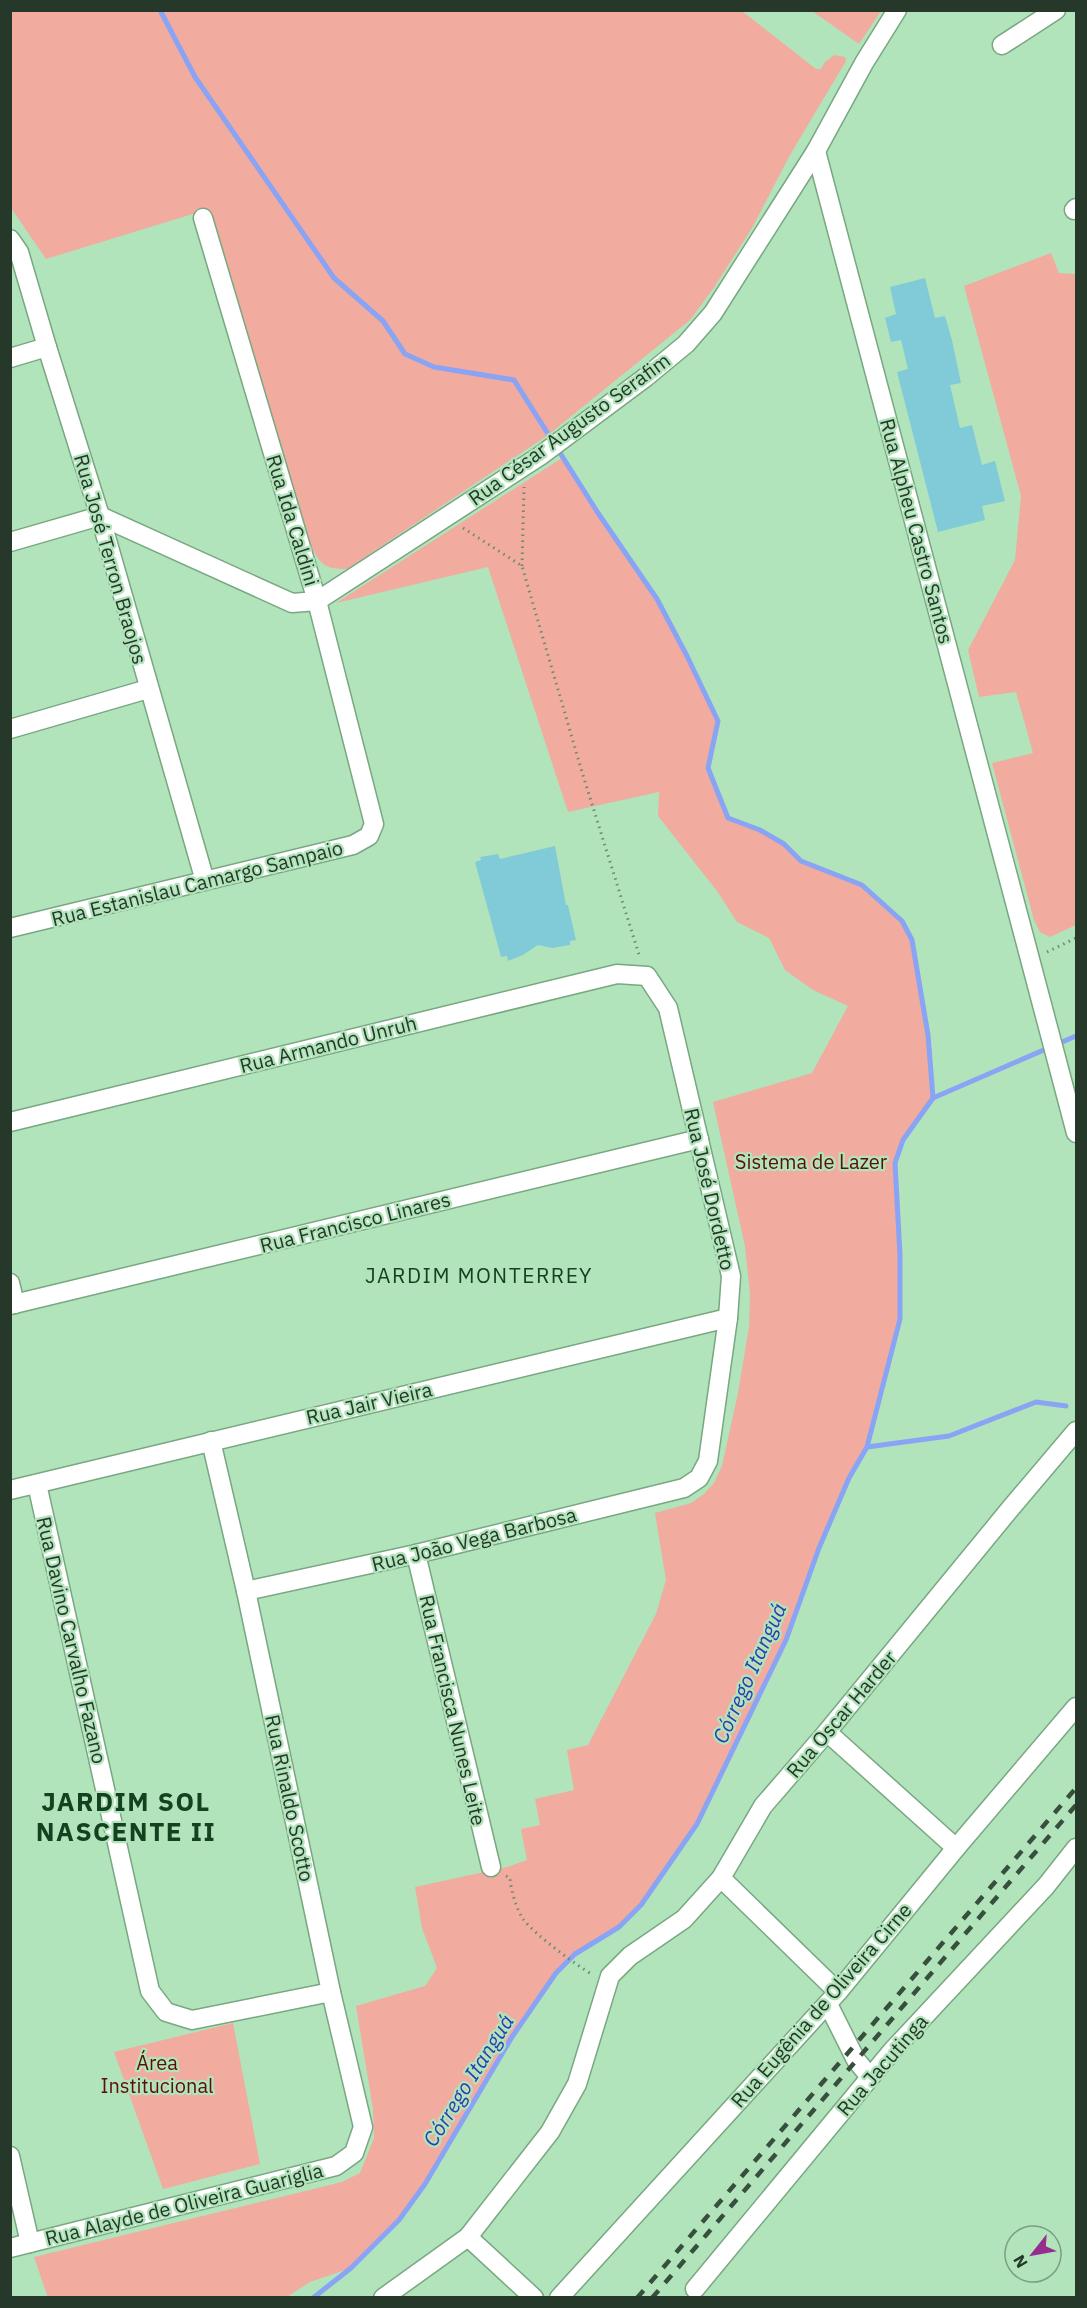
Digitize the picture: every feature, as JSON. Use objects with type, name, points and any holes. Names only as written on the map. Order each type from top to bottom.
[{"type":"street","points":[[816,151],[864,63],[897,10]]},
{"type":"street","points":[[1002,45],[1056,10]]},
{"type":"street","name":"Rua César Augusto Serafim","points":[[317,601],[540,456],[646,377],[686,344],[713,313],[816,151]]},
{"type":"street","name":"Rua Alpheu Castro Santos","points":[[816,151],[1077,1133]]},
{"type":"street","name":"Rua Ida Caldini","points":[[203,218],[317,601],[374,824]]},
{"type":"street","name":"Rua José Terron Braojos","points":[[10,239],[19,252],[100,516],[205,881]]},
{"type":"street","points":[[10,357],[47,347]]},
{"type":"street","points":[[10,542],[100,516],[292,603],[317,601]]},
{"type":"street","points":[[10,729],[148,689]]},
{"type":"street","name":"Rua Estanislau Camargo Sampaio","points":[[10,928],[353,844],[369,836],[374,824]]},
{"type":"street","name":"Rua Armando Unruh","points":[[10,1122],[617,974],[647,976]]},
{"type":"street","name":"Rua José Dordetto","points":[[647,976],[668,1008],[731,1276],[728,1318],[708,1461],[699,1478]]},
{"type":"street","points":[[1060,1066],[1077,1080]]},
{"type":"street","name":"Rua Francisco Linares","points":[[13,1305],[699,1139]]},
{"type":"street","points":[[10,1283],[13,1305]]},
{"type":"street","name":"Rua Jair Vieira","points":[[10,1490],[728,1318]]},
{"type":"street","name":"Rua Oscar Harder","points":[[383,2298],[468,2237],[550,2132],[577,2084],[610,1976],[630,1956],[684,1919],[721,1878],[763,1806],[1077,1431]]},
{"type":"street","name":"Rua Rinaldo Scotto","points":[[211,1441],[246,1591],[331,1992],[363,2127],[354,2153]]},
{"type":"street","name":"Rua João Vega Barbosa","points":[[246,1591],[416,1554],[684,1488],[699,1478]]},
{"type":"street","name":"Rua Davino Carvalho Fazano","points":[[37,1484],[150,1991],[166,2012],[192,2020],[331,1992]]},
{"type":"street","name":"Rua Francisca Nunes Leite","points":[[416,1554],[491,1867]]},
{"type":"street","name":"Rua Eugênia de Oliveira Cirne","points":[[559,2298],[833,1998],[956,1848],[1077,1707]]},
{"type":"street","points":[[827,1732],[956,1848]]},
{"type":"street","name":"Rua Jacutinga","points":[[695,2289],[870,2077],[1046,1886],[1077,1848]]},
{"type":"street","points":[[721,1878],[833,1998],[856,2060],[870,2077]]},
{"type":"street","name":"Rua Alayde de Oliveira Guariglia","points":[[10,2248],[336,2166],[354,2153]]},
{"type":"street","points":[[10,2156],[30,2243]]},
{"type":"street","points":[[468,2237],[534,2298]]},
{"type":"path","points":[[524,466],[522,566],[582,772],[633,938],[647,976]]},
{"type":"path","points":[[446,517],[522,566]]},
{"type":"path","points":[[1031,959],[1077,938]]},
{"type":"path","points":[[491,1867],[510,1878],[511,1888],[523,1918],[585,1970]]},
{"type":"green space","points":[[10,11],[742,11],[816,69],[821,69],[825,62],[834,55],[845,57],[846,61],[790,155],[752,228],[690,320],[548,435],[347,569],[340,569],[329,567],[321,562],[311,546],[209,209],[46,259],[11,208]]},
{"type":"green space","points":[[812,11],[881,11],[859,44]]},
{"type":"green space","points":[[1051,253],[1059,273],[1076,274],[1076,925],[1050,937],[1040,932],[1034,920],[992,763],[1033,753],[1016,692],[979,697],[968,650],[1015,560],[1021,496],[964,286]]},
{"type":"green space","name":"Sistema de Lazer","points":[[562,458],[657,599],[718,721],[708,768],[728,818],[760,830],[784,844],[801,861],[862,885],[902,921],[912,942],[928,1035],[933,1098],[903,1140],[895,1163],[900,1255],[900,1319],[867,1447],[849,1478],[819,1548],[786,1640],[697,1824],[641,1905],[619,1927],[575,1954],[556,1973],[512,2037],[425,2184],[399,2220],[351,2268],[310,2282],[287,2297],[48,2298],[34,2257],[342,2182],[360,2173],[374,2138],[373,2109],[356,2006],[425,1986],[437,1968],[422,1928],[415,1887],[507,1867],[527,1860],[521,1829],[540,1825],[535,1799],[574,1790],[567,1750],[588,1745],[656,1614],[666,1580],[655,1513],[691,1503],[704,1494],[714,1483],[722,1466],[749,1327],[750,1294],[745,1246],[713,1102],[812,1073],[848,1006],[813,990],[785,970],[769,938],[737,922],[717,891],[658,816],[659,792],[568,812],[488,567],[336,603]]},
{"type":"green space","name":"Área Institucional","points":[[233,2023],[260,2164],[163,2189],[114,2052]]},
{"type":"building","points":[[925,278],[935,318],[945,316],[952,340],[961,383],[950,385],[960,428],[972,425],[982,465],[995,461],[1005,501],[982,506],[985,520],[938,532],[897,372],[908,369],[901,340],[891,342],[885,318],[896,314],[890,287]]},
{"type":"building","points":[[555,846],[566,905],[568,905],[576,940],[570,941],[570,945],[552,948],[538,945],[508,961],[507,956],[501,957],[475,862],[481,860],[480,857],[498,854],[500,859]]},
{"type":"waterway","points":[[160,10],[195,77],[334,278],[383,321],[405,354],[434,367],[514,380],[598,513],[657,599],[687,656],[718,721],[708,768],[728,818],[760,830],[784,844],[801,861],[862,885],[902,921],[912,940],[928,1035],[933,1098]]},
{"type":"waterway","name":"Córrego Itanguá","points":[[313,2298],[351,2268],[399,2220],[425,2184],[512,2037],[556,1973],[575,1954],[619,1927],[641,1905],[697,1824],[786,1640],[819,1548],[849,1478],[867,1447],[900,1319],[900,1255],[895,1163],[903,1140],[933,1098],[1076,1036]]},
{"type":"waterway","points":[[867,1447],[949,1436],[1036,1402],[1066,1406]]},
{"type":"railway","points":[[637,2298],[1076,1788]]},
{"type":"railway","points":[[652,2298],[1076,1805]]},
{"type":"district","name":"JARDIM MONTERREY","points":[[479,1275]]},
{"type":"district","name":"JARDIM SOL NASCENTE II","points":[[126,1816]]}]
